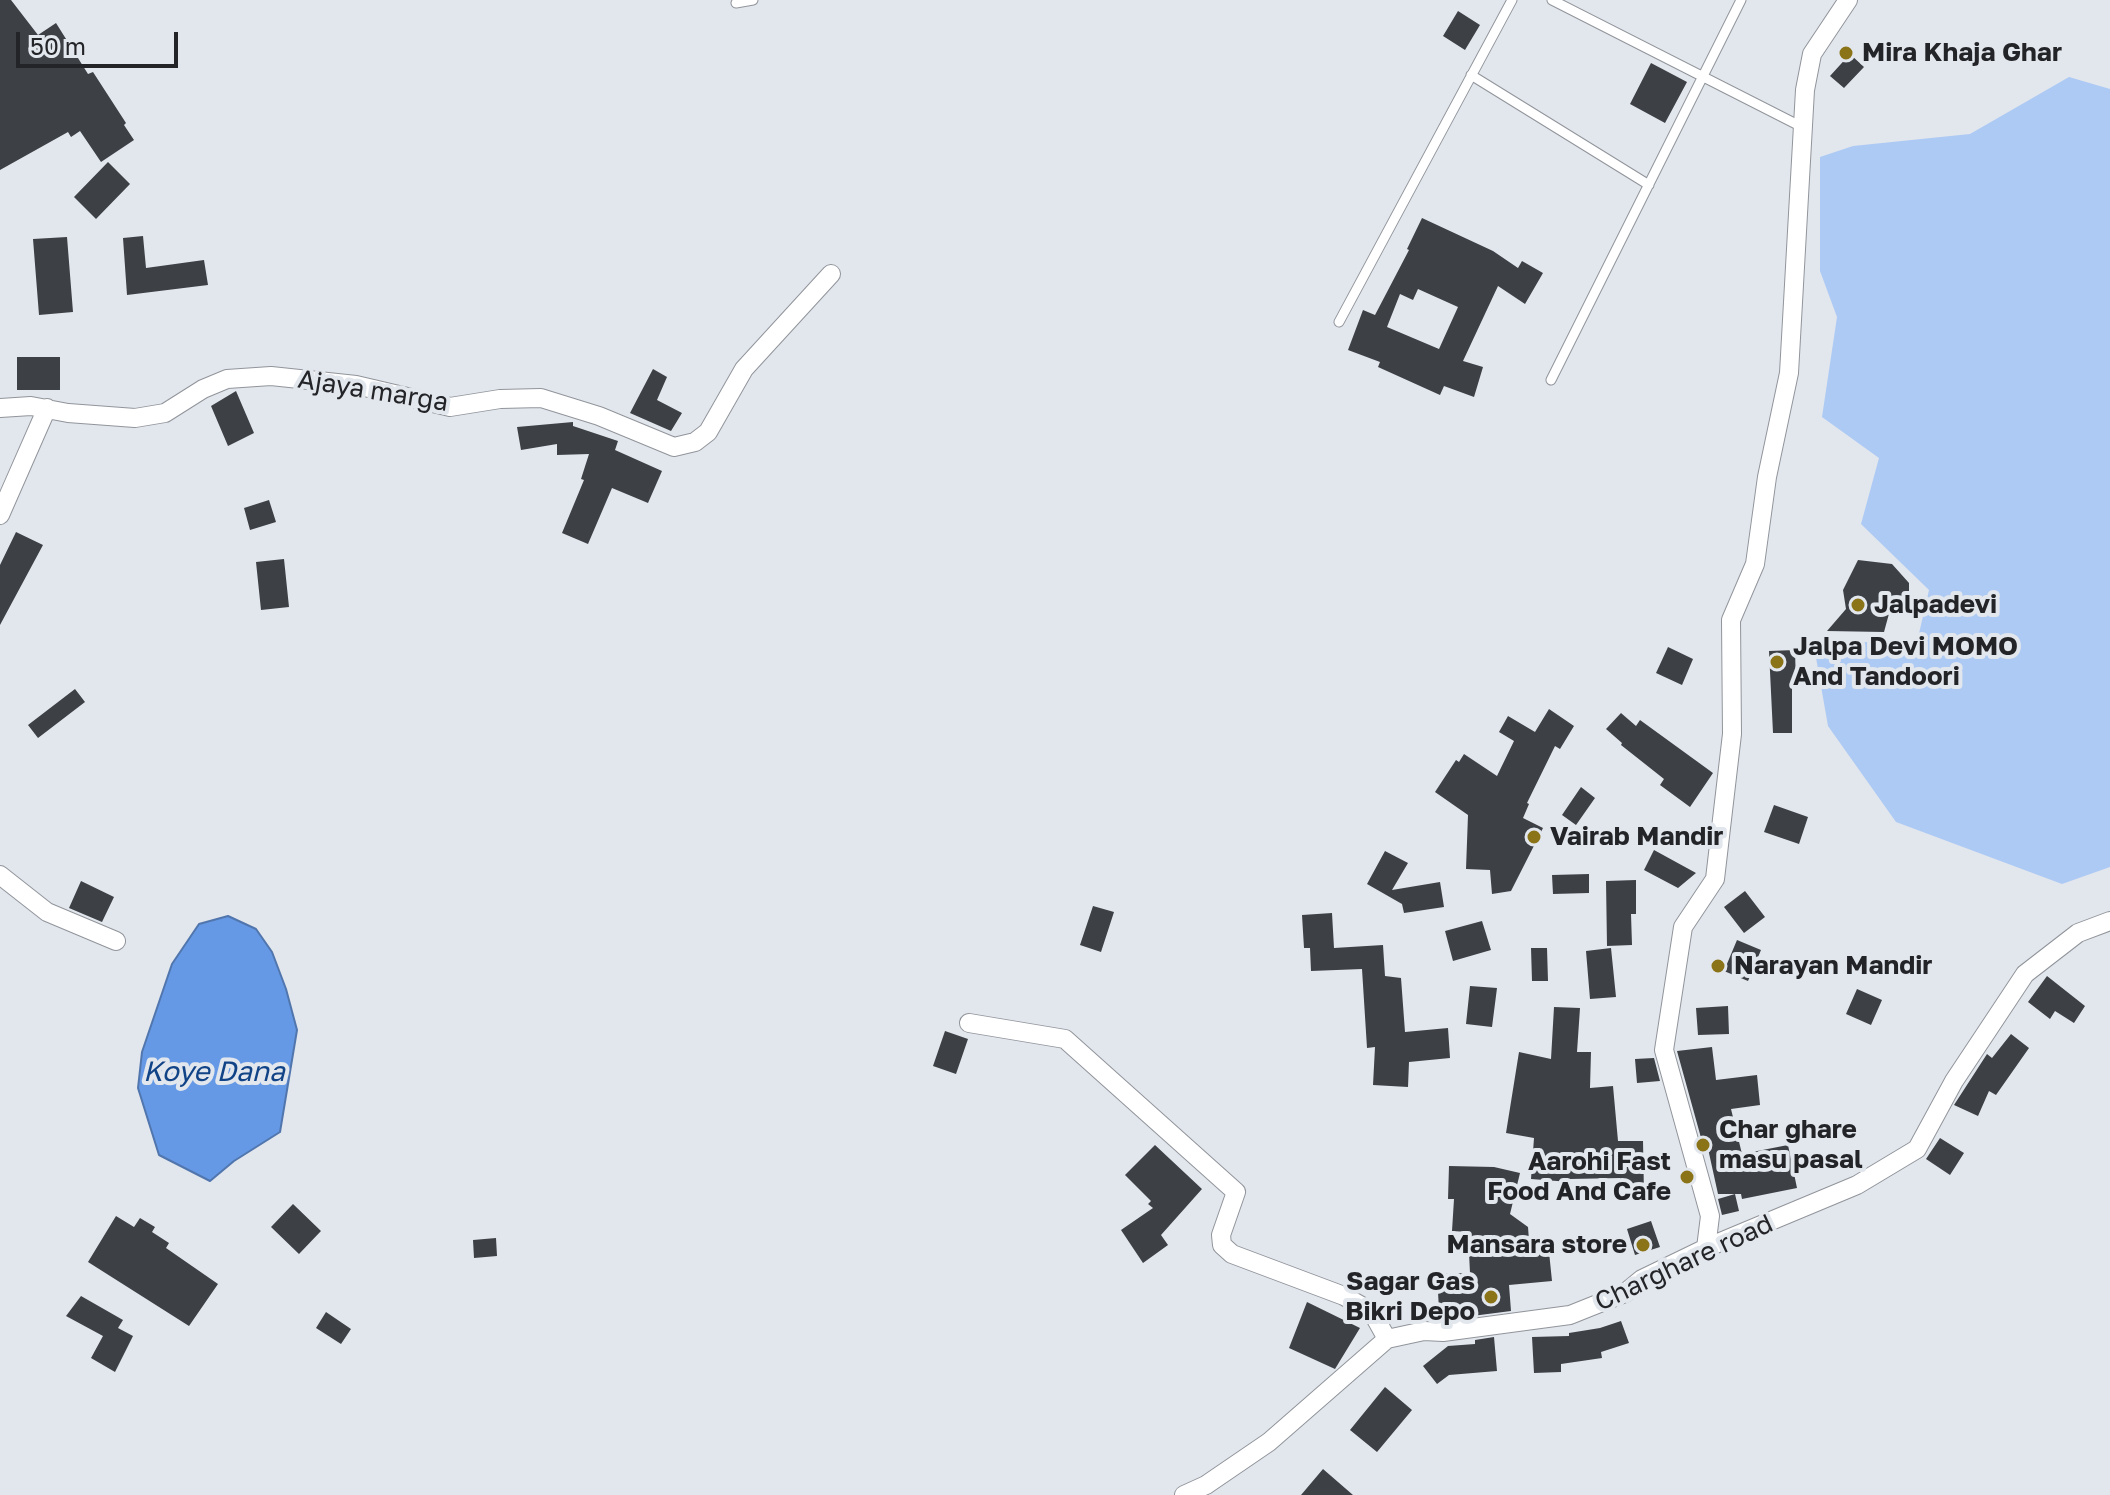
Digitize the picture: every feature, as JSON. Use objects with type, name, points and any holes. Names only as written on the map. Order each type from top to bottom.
[{"type":"street","points":[[1706,1248],[1710,1216],[1664,1050],[1683,927],[1715,879],[1732,734],[1731,620],[1755,564],[1767,477],[1789,373],[1805,90],[1812,54],[1848,0]]},
{"type":"street","name":"Ajaya marga","points":[[0,408],[9,405],[135,418],[165,413],[203,389],[227,379],[271,376],[356,385],[450,407],[500,399],[541,398],[599,416],[674,447],[695,442],[708,432],[744,369],[831,274]]},
{"type":"street","points":[[0,515],[47,408]]},
{"type":"street","points":[[0,875],[47,912],[116,941]]},
{"type":"street","name":"Charghare road","points":[[1184,1495],[1212,1490],[1387,1339],[1424,1331],[1443,1332],[1570,1315],[1625,1293],[1642,1279],[1706,1248],[1857,1185],[1917,1149],[1954,1081],[2025,974],[2078,933],[2110,921]]},
{"type":"street","points":[[969,1023],[1065,1039],[1236,1192],[1221,1235],[1222,1245],[1232,1254],[1344,1296],[1372,1312],[1387,1339]]},
{"type":"lane","points":[[736,3],[753,0]]},
{"type":"lane","points":[[1339,322],[1512,0]]},
{"type":"lane","points":[[1552,0],[1804,127]]},
{"type":"lane","points":[[1551,380],[1741,0]]},
{"type":"lane","points":[[1471,75],[1649,185]]},
{"type":"shaded area","points":[[2069,77],[2110,89],[2110,867],[2062,884],[1896,822],[1828,726],[1815,652],[1866,642],[1915,651],[1929,590],[1861,524],[1879,458],[1822,417],[1837,317],[1820,271],[1820,157],[1853,146],[1970,134]]},
{"type":"water","name":"Koye Dana","points":[[228,916],[256,929],[272,952],[297,1030],[280,1132],[234,1161],[210,1181],[159,1155],[138,1088],[142,1052],[172,964],[199,924]]},
{"type":"building","points":[[0,0],[11,0],[38,35],[56,23],[88,74],[93,72],[134,140],[101,162],[80,131],[71,137],[68,132],[0,170]]},
{"type":"building","points":[[1458,11],[1480,25],[1465,50],[1443,36]]},
{"type":"building","points":[[1850,54],[1864,67],[1844,88],[1830,76]]},
{"type":"building","points":[[1651,63],[1687,82],[1665,123],[1630,104]]},
{"type":"building","points":[[108,162],[130,184],[96,219],[74,197]]},
{"type":"building","points":[[1422,218],[1493,251],[1518,268],[1522,261],[1543,273],[1525,304],[1498,286],[1463,361],[1483,367],[1474,397],[1444,386],[1440,395],[1378,367],[1380,362],[1348,350],[1363,310],[1375,315]],"holes":[[[1418,289],[1458,307],[1439,349],[1387,327],[1400,294],[1413,300]]]},
{"type":"building","points":[[143,236],[146,268],[204,260],[208,285],[127,295],[123,238]]},
{"type":"building","points":[[67,237],[73,312],[39,315],[33,239]]},
{"type":"building","points":[[17,357],[60,357],[60,390],[17,390]]},
{"type":"building","points":[[653,369],[667,377],[657,400],[682,413],[671,431],[630,413]]},
{"type":"building","points":[[236,391],[254,433],[228,446],[211,406]]},
{"type":"building","points":[[573,422],[573,426],[618,441],[615,450],[662,471],[648,503],[612,488],[588,544],[562,533],[584,480],[581,479],[589,454],[557,455],[557,444],[521,450],[517,427]]},
{"type":"building","points":[[269,500],[276,522],[250,530],[244,508]]},
{"type":"building","points":[[16,532],[43,545],[0,625],[0,565]]},
{"type":"building","points":[[284,559],[289,607],[261,610],[256,562]]},
{"type":"building","points":[[1858,560],[1892,564],[1909,583],[1909,600],[1893,599],[1884,632],[1827,631],[1846,609],[1843,590]]},
{"type":"building","points":[[1668,647],[1693,659],[1682,685],[1656,673]]},
{"type":"building","points":[[1795,650],[1792,733],[1773,733],[1769,651]]},
{"type":"building","points":[[75,689],[85,702],[38,738],[28,725]]},
{"type":"building","points":[[1549,709],[1574,726],[1560,749],[1555,746],[1527,803],[1523,818],[1543,828],[1511,891],[1492,894],[1490,870],[1466,869],[1468,815],[1435,792],[1456,760],[1459,762],[1464,754],[1497,776],[1514,741],[1499,732],[1508,716],[1535,732]]},
{"type":"building","points":[[1621,713],[1636,726],[1640,720],[1713,773],[1690,807],[1660,785],[1664,779],[1606,729]]},
{"type":"building","points":[[1581,787],[1595,798],[1576,825],[1562,815]]},
{"type":"building","points":[[1774,805],[1808,817],[1799,844],[1764,832]]},
{"type":"building","points":[[1654,850],[1696,873],[1678,888],[1644,870]]},
{"type":"building","points":[[1385,851],[1408,863],[1392,890],[1440,882],[1444,907],[1404,913],[1402,904],[1367,884]]},
{"type":"building","points":[[1589,874],[1589,893],[1553,894],[1552,875]]},
{"type":"building","points":[[1636,880],[1636,914],[1631,914],[1632,945],[1607,946],[1606,881]]},
{"type":"building","points":[[81,881],[114,897],[102,922],[69,908]]},
{"type":"building","points":[[1745,891],[1765,917],[1744,933],[1724,907]]},
{"type":"building","points":[[1093,906],[1114,912],[1101,952],[1080,945]]},
{"type":"building","points":[[1332,913],[1334,948],[1383,945],[1385,976],[1401,978],[1405,1032],[1448,1028],[1450,1058],[1409,1062],[1408,1087],[1373,1085],[1375,1047],[1367,1048],[1362,969],[1311,971],[1310,948],[1304,948],[1302,915]]},
{"type":"building","points":[[1482,921],[1491,950],[1453,961],[1445,931]]},
{"type":"building","points":[[1737,940],[1761,950],[1748,981],[1724,971]]},
{"type":"building","points":[[1531,948],[1547,948],[1548,981],[1532,981]]},
{"type":"building","points":[[1611,948],[1616,997],[1590,999],[1586,951]]},
{"type":"building","points":[[2047,976],[2085,1006],[2074,1023],[2055,1011],[2050,1019],[2028,1002]]},
{"type":"building","points":[[1470,986],[1497,988],[1492,1027],[1466,1024]]},
{"type":"building","points":[[1857,989],[1882,1000],[1871,1025],[1846,1014]]},
{"type":"building","points":[[1728,1006],[1729,1034],[1698,1035],[1696,1008]]},
{"type":"building","points":[[1554,1007],[1580,1008],[1577,1052],[1591,1052],[1590,1088],[1613,1086],[1618,1141],[1643,1141],[1644,1195],[1620,1195],[1620,1178],[1570,1179],[1570,1182],[1531,1179],[1534,1138],[1506,1133],[1519,1052],[1551,1059]]},
{"type":"building","points":[[945,1031],[968,1039],[956,1074],[933,1066]]},
{"type":"building","points":[[2011,1034],[2029,1048],[1996,1095],[1989,1091],[1978,1116],[1954,1105],[1987,1054],[1992,1058]]},
{"type":"building","points":[[1712,1047],[1716,1080],[1757,1075],[1760,1105],[1731,1109],[1742,1154],[1788,1145],[1797,1188],[1742,1199],[1741,1194],[1718,1194],[1707,1144],[1703,1145],[1677,1051]]},
{"type":"building","points":[[1654,1058],[1660,1081],[1637,1083],[1635,1059]]},
{"type":"building","points":[[1940,1138],[1964,1153],[1950,1175],[1926,1159]]},
{"type":"building","points":[[1155,1145],[1202,1189],[1161,1235],[1168,1245],[1143,1263],[1121,1230],[1153,1208],[1148,1204],[1151,1201],[1125,1175]]},
{"type":"building","points":[[1449,1166],[1494,1167],[1520,1173],[1510,1214],[1528,1227],[1530,1254],[1549,1252],[1552,1281],[1509,1285],[1511,1311],[1472,1316],[1472,1308],[1439,1310],[1437,1274],[1470,1273],[1468,1232],[1452,1231],[1454,1199],[1448,1199]]},
{"type":"building","points":[[1735,1194],[1739,1211],[1722,1215],[1718,1199]]},
{"type":"building","points":[[293,1204],[321,1231],[299,1254],[271,1227]]},
{"type":"building","points":[[116,1216],[134,1227],[140,1218],[155,1227],[152,1232],[169,1243],[166,1248],[218,1284],[189,1326],[88,1262]]},
{"type":"building","points":[[1651,1221],[1660,1247],[1635,1255],[1627,1229]]},
{"type":"building","points":[[496,1238],[497,1256],[474,1258],[473,1240]]},
{"type":"building","points":[[81,1296],[123,1320],[118,1328],[133,1336],[115,1372],[91,1358],[103,1336],[66,1316]]},
{"type":"building","points":[[1307,1302],[1360,1328],[1335,1369],[1289,1348]]},
{"type":"building","points":[[326,1312],[351,1329],[341,1344],[316,1328]]},
{"type":"building","points":[[1621,1321],[1629,1343],[1601,1352],[1602,1358],[1561,1364],[1561,1372],[1534,1373],[1532,1337],[1569,1336],[1569,1333]]},
{"type":"building","points":[[1494,1337],[1497,1371],[1449,1375],[1437,1384],[1423,1366],[1448,1346],[1475,1344],[1475,1340]]},
{"type":"building","points":[[1385,1387],[1412,1410],[1377,1452],[1350,1430]]},
{"type":"building","points":[[1323,1469],[1353,1495],[1301,1495]]},
{"type":"place","name":"Mira Khaja Ghar","points":[[1846,53]]},
{"type":"place","name":"Jalpadevi","points":[[1858,605]]},
{"type":"place","name":"Jalpa Devi MOMO And Tandoori","points":[[1777,662]]},
{"type":"place","name":"Vairab Mandir","points":[[1534,837]]},
{"type":"place","name":"Narayan Mandir","points":[[1718,966]]},
{"type":"place","name":"Char ghare masu pasal","points":[[1703,1145]]},
{"type":"place","name":"Aarohi Fast Food And Cafe","points":[[1687,1177]]},
{"type":"place","name":"Mansara store","points":[[1643,1245]]},
{"type":"place","name":"Sagar Gas Bikri Depo","points":[[1491,1297]]}]
